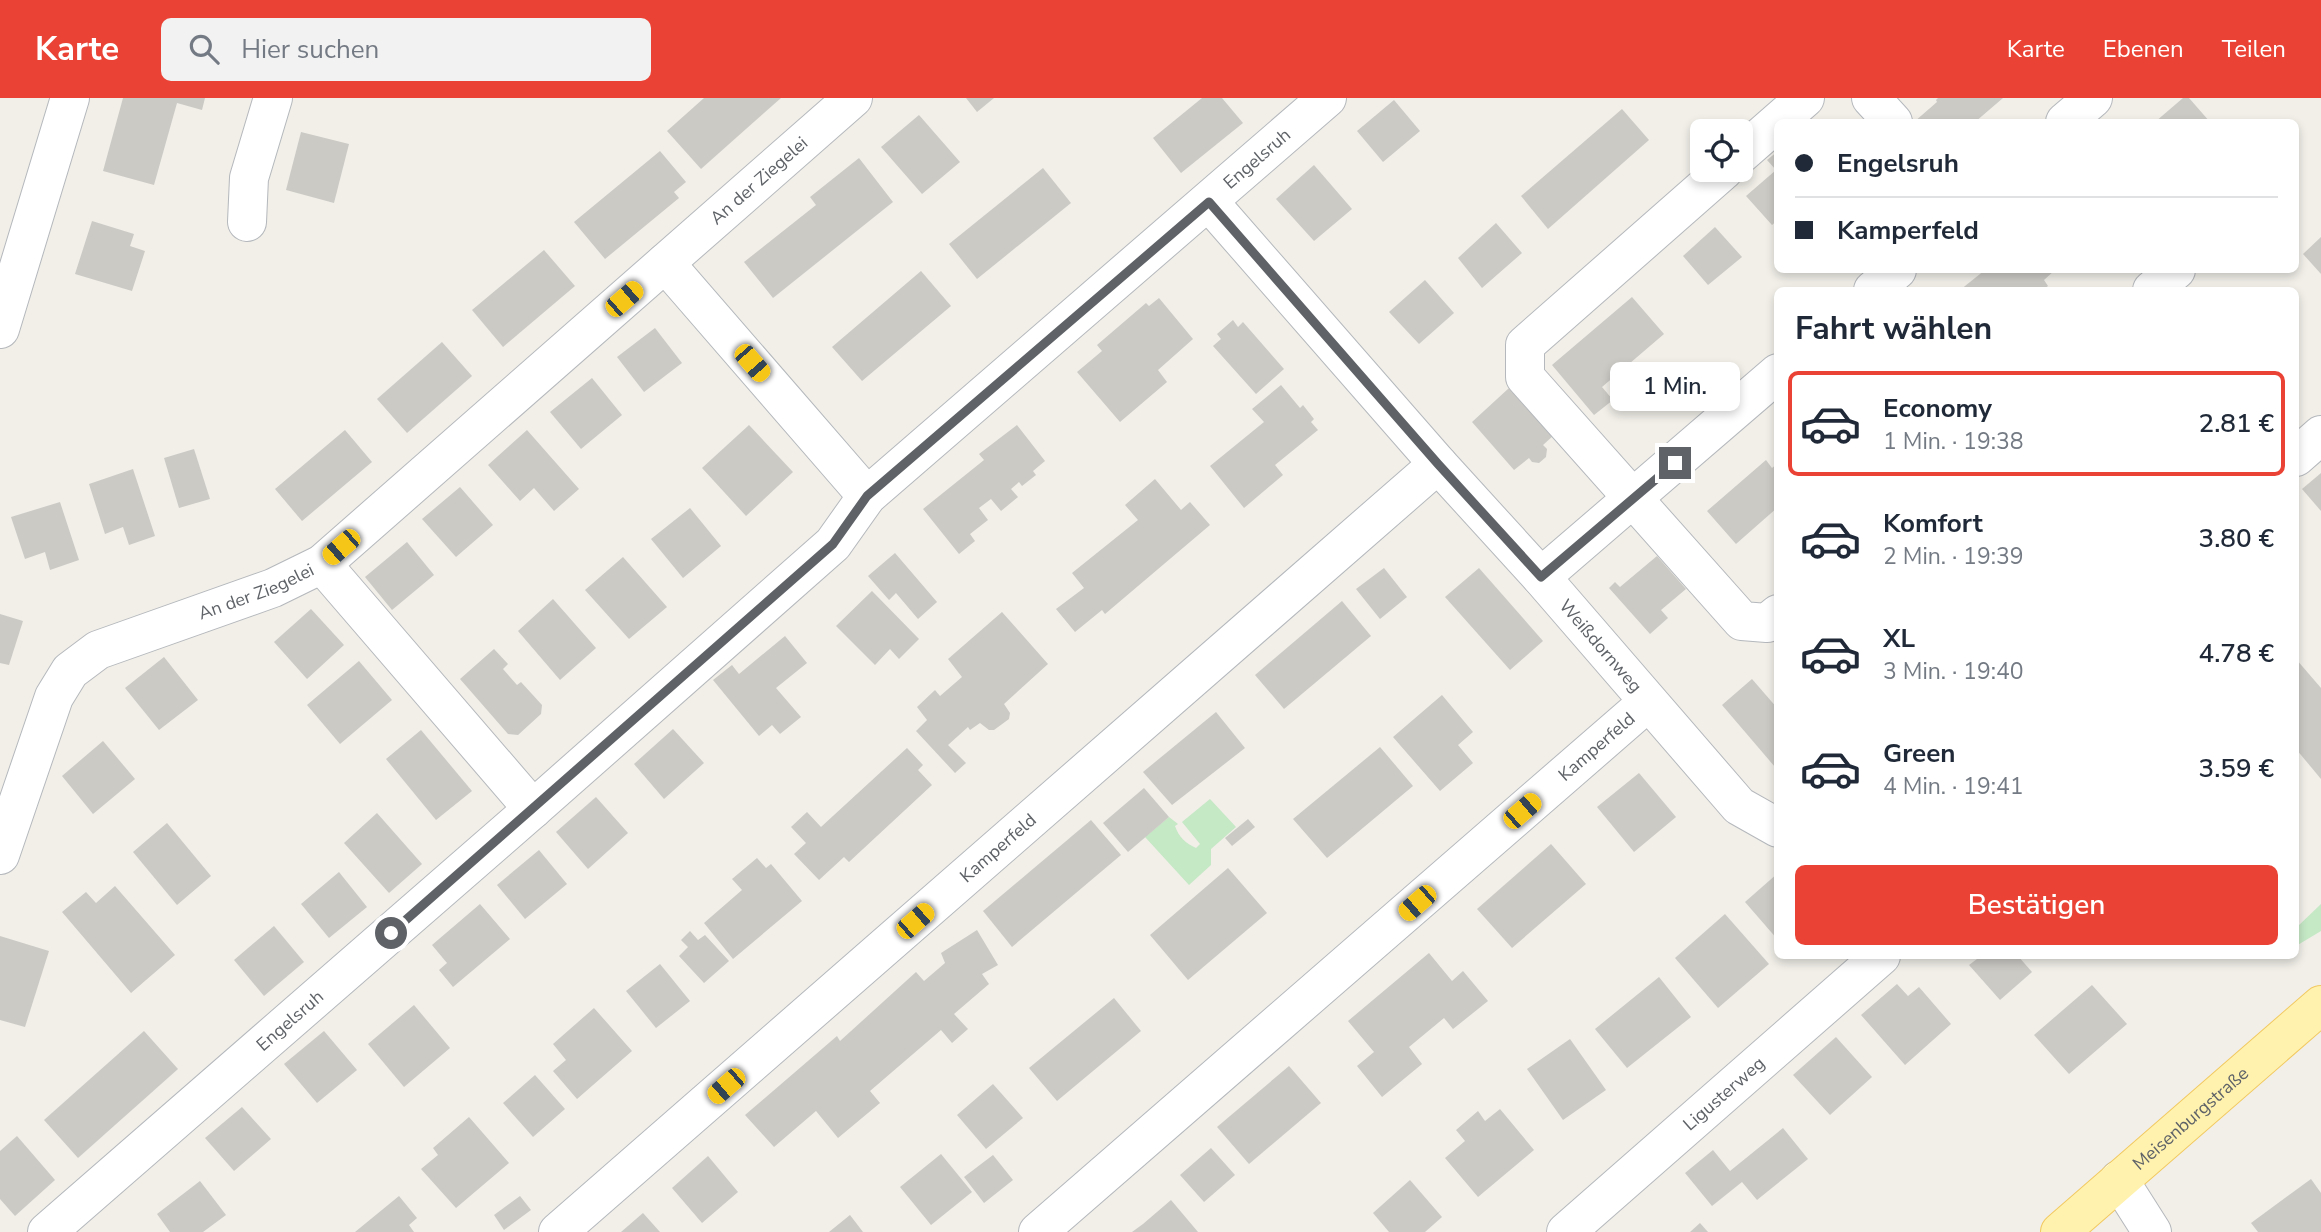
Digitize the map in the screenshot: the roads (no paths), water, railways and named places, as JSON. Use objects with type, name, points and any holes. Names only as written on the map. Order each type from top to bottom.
[{"type":"main road","name":"Meisenburgstraße","points":[[2060,1232],[2321,1005]]},
{"type":"street","points":[[0,329],[69,98]]},
{"type":"street","points":[[247,222],[249,178],[273,98]]},
{"type":"street","name":"An der Ziegelei","points":[[0,855],[54,697],[70,671],[98,650],[273,588],[322,564],[853,98]]},
{"type":"street","name":"Engelsruh","points":[[47,1232],[833,544],[867,496],[1327,98]]},
{"type":"street","points":[[1781,119],[1805,98]]},
{"type":"street","points":[[1871,98],[1889,119]]},
{"type":"street","points":[[2068,119],[2093,98],[2110,119]]},
{"type":"street","points":[[1753,144],[1774,125]]},
{"type":"street","points":[[1710,182],[1525,345],[1525,377],[1742,621],[1767,623],[1774,617]]},
{"type":"street","name":"Weißdornweg","points":[[1209,202],[1438,464],[1541,577],[1739,806],[1774,826]]},
{"type":"street","points":[[665,263],[867,496]]},
{"type":"street","points":[[1877,287],[1893,273]]},
{"type":"street","points":[[2156,287],[2172,273]]},
{"type":"street","points":[[1541,577],[1774,376]]},
{"type":"street","points":[[2299,454],[2321,435]]},
{"type":"street","name":"Kamperfeld","points":[[558,1232],[1438,464]]},
{"type":"street","points":[[322,564],[533,809]]},
{"type":"street","name":"Kamperfeld","points":[[1038,1232],[1648,702]]},
{"type":"street","name":"Ligusterweg","points":[[1566,1232],[1878,959]]},
{"type":"street","points":[[2119,1180],[2152,1232]]}]
